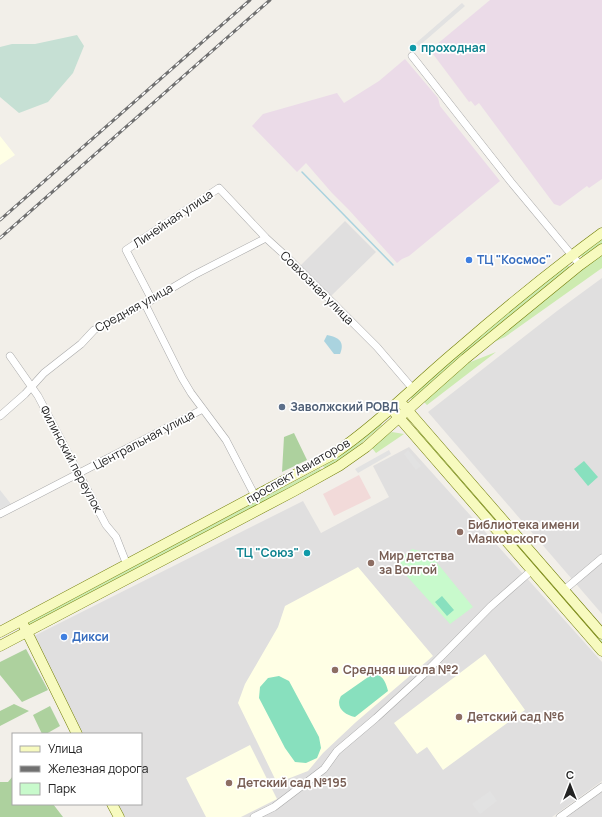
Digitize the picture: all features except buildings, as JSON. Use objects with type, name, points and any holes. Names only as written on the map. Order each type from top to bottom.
[{"type":"main road","name":"проспект Авиаторов","points":[[0,632],[332,454],[360,435],[459,348],[572,255],[602,233]]},
{"type":"main road","name":"проспект Авиаторов","points":[[0,646],[340,466],[366,447],[465,359],[580,265],[602,249]]},
{"type":"main road","points":[[399,401],[602,634]]},
{"type":"main road","points":[[391,408],[602,652]]},
{"type":"main road","points":[[21,621],[77,733]]},
{"type":"main road","points":[[113,805],[119,817]]},
{"type":"street","points":[[412,56],[511,182],[580,265]]},
{"type":"street","name":"Совхозная улица","points":[[219,188],[266,238],[288,258],[376,347],[413,389]]},
{"type":"street","name":"Линейная улица","points":[[152,300],[126,250],[219,188]]},
{"type":"street","name":"Средняя улица","points":[[0,416],[44,373],[81,344],[94,330],[145,304],[194,275],[266,238]]},
{"type":"street","points":[[145,304],[182,378],[191,393],[226,440],[255,496]]},
{"type":"street","name":"Филинский переулок","points":[[10,356],[32,386],[106,525],[116,537],[127,565]]},
{"type":"street","name":"Центральная улица","points":[[0,514],[203,409]]},
{"type":"street","points":[[564,590],[602,558]]},
{"type":"street","points":[[254,817],[274,807],[324,769],[336,751],[376,718],[423,675],[490,607],[532,570]]},
{"type":"street","points":[[560,817],[602,787]]},
{"type":"shaded area","points":[[490,0],[602,0],[602,179],[589,188],[587,186],[560,206],[554,204],[479,103],[475,106],[471,101],[469,102],[430,50]]},
{"type":"shaded area","points":[[462,3],[465,6],[419,46],[416,43]]},
{"type":"shaded area","points":[[77,35],[84,46],[73,73],[48,102],[19,113],[0,97],[0,47],[12,44],[35,44]]},
{"type":"shaded area","points":[[405,59],[438,98],[440,106],[500,181],[409,256],[397,263],[306,163],[297,172],[252,126],[263,114],[337,93],[344,103],[379,81]]},
{"type":"shaded area","points":[[0,136],[15,155],[0,165]]},
{"type":"shaded area","points":[[345,221],[376,252],[330,297],[300,266]]},
{"type":"shaded area","points":[[602,278],[602,614],[428,412],[557,311]]},
{"type":"shaded area","points":[[409,447],[602,662],[602,781],[552,817],[125,817],[119,805],[142,805],[142,733],[82,733],[34,636],[303,501],[321,533],[389,497],[373,466]]},
{"type":"shaded area","points":[[389,450],[391,454],[358,473],[355,469]]},
{"type":"shaded area","points":[[408,450],[421,466],[416,470],[404,454]]},
{"type":"shaded area","points":[[359,475],[371,498],[334,516],[323,494]]},
{"type":"shaded area","points":[[0,490],[11,504],[0,509]]},
{"type":"shaded area","name":"Средняя школа №2","points":[[358,567],[433,656],[356,722],[323,753],[308,771],[277,783],[238,703],[245,684],[278,627],[285,606]]},
{"type":"shaded area","name":"Детский сад №6","points":[[485,654],[525,710],[443,770],[427,747],[417,754],[394,723]]},
{"type":"shaded area","name":"Детский сад №195","points":[[250,745],[277,799],[241,817],[206,817],[186,778]]},
{"type":"shaded area","points":[[490,791],[497,801],[480,814],[472,804]]},
{"type":"shaded area","points":[[602,792],[602,817],[566,817]]},
{"type":"green space","points":[[602,238],[602,244],[583,258],[580,254]]},
{"type":"green space","points":[[602,254],[602,268],[505,337],[492,343]]},
{"type":"green space","points":[[567,264],[570,268],[413,400],[410,397],[478,336]]},
{"type":"green space","points":[[496,352],[427,405],[424,402],[468,363]]},
{"type":"green space","points":[[380,423],[382,425],[362,443],[325,469],[323,466],[353,446]]},
{"type":"green space","points":[[419,430],[602,641],[602,645],[417,432]]},
{"type":"green space","points":[[392,432],[404,434],[376,453],[372,448]]},
{"type":"green space","points":[[294,433],[307,460],[282,472],[284,437]]},
{"type":"green space","points":[[584,461],[598,477],[588,486],[574,469]]},
{"type":"green space","points":[[320,468],[321,471],[27,626],[26,623]]},
{"type":"green space","points":[[412,549],[429,553],[473,607],[450,624],[395,563]]},
{"type":"green space","points":[[442,596],[454,610],[447,616],[435,602]]},
{"type":"green space","points":[[26,649],[48,690],[22,702],[0,675],[0,662]]},
{"type":"green space","points":[[376,674],[384,681],[388,691],[355,717],[344,712],[339,704],[341,696],[371,675]]},
{"type":"green space","points":[[279,676],[289,681],[319,737],[321,748],[317,758],[306,763],[295,762],[285,748],[259,698],[260,687],[268,678]]},
{"type":"green space","points":[[14,704],[29,711],[0,726],[0,711]]},
{"type":"green space","points":[[50,706],[60,726],[48,733],[42,733],[33,715]]},
{"type":"green space","points":[[12,777],[12,805],[54,805],[63,817],[0,817],[0,782],[8,782]]},
{"type":"water","points":[[327,335],[335,337],[340,341],[342,346],[340,354],[334,354],[324,341]]},
{"type":"waterway","points":[[302,172],[393,265]]},
{"type":"railway","points":[[0,220],[250,0]]},
{"type":"railway","points":[[0,238],[270,0]]},
{"type":"place","name":"проходная","points":[[413,48]]},
{"type":"place","name":"ТЦ \"Космос\"","points":[[469,260]]},
{"type":"place","name":"Заволжский РОВД","points":[[282,407]]},
{"type":"place","name":"Библиотека имени Маяковского","points":[[460,532]]},
{"type":"place","name":"ТЦ \"Союз\"","points":[[307,553]]},
{"type":"place","name":"Мир детства за Волгой","points":[[371,563]]},
{"type":"place","name":"Дикси","points":[[64,637]]},
{"type":"place","name":"Средняя школа №2","points":[[335,670]]},
{"type":"place","name":"Детский сад №6","points":[[459,717]]},
{"type":"place","name":"Детский сад №195","points":[[229,783]]}]
